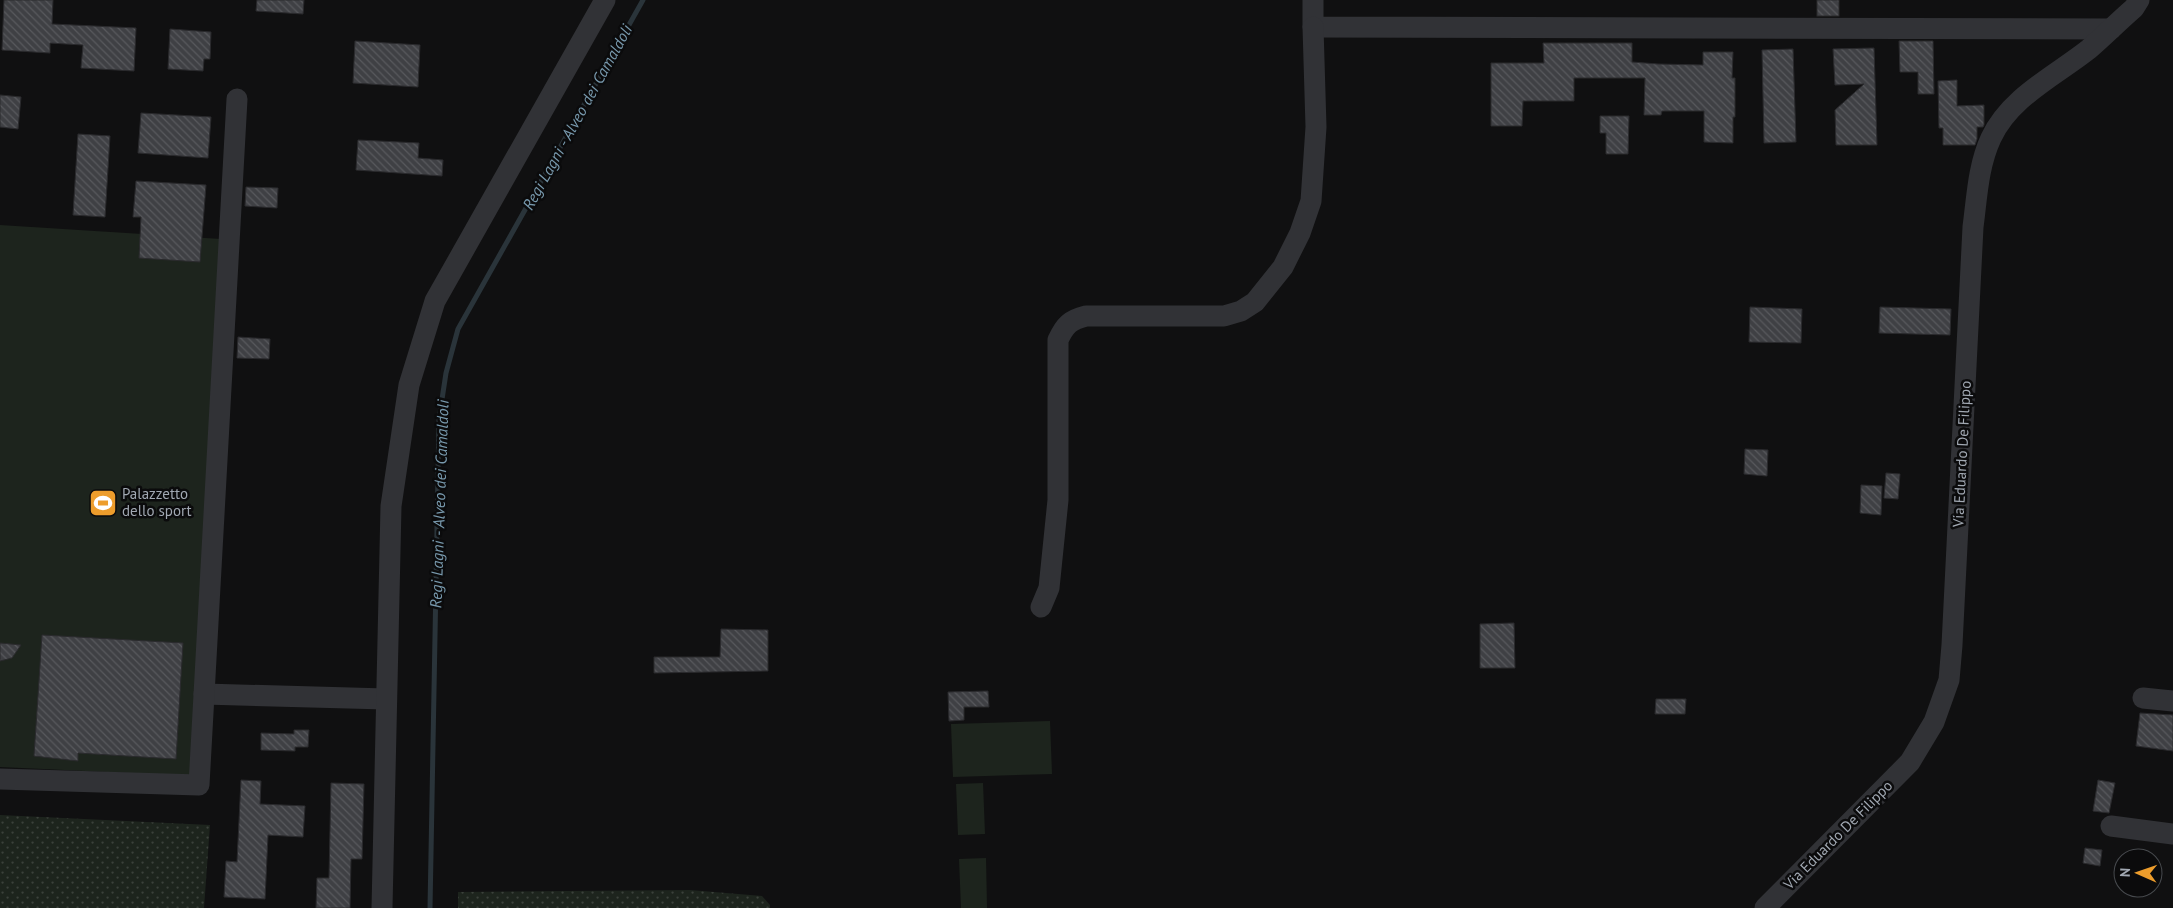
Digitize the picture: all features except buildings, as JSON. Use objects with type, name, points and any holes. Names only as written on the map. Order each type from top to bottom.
[{"type":"street","points":[[382,908],[390,506],[412,376],[435,301],[604,0]]},
{"type":"street","points":[[1041,607],[1049,588],[1058,500],[1058,340],[1064,328],[1072,320],[1086,316],[1224,316],[1241,312],[1255,302],[1283,267],[1300,233],[1311,201],[1316,127],[1313,0]]},
{"type":"street","name":"Via Eduardo De Filippo","points":[[1765,908],[1910,762],[1934,722],[1949,680],[1952,645],[1973,227],[1980,172],[1991,138],[2005,115],[2023,98],[2088,49],[2134,8],[2140,0]]},
{"type":"street","points":[[1313,27],[2111,28]]},
{"type":"street","points":[[0,779],[199,785],[237,99]]},
{"type":"street","points":[[204,694],[386,699]]},
{"type":"street","points":[[2143,698],[2173,701]]},
{"type":"street","points":[[2111,826],[2173,834]]},
{"type":"shaded area","name":"Palazzetto dello sport","points":[[0,225],[221,239],[192,776],[0,767]]},
{"type":"shaded area","points":[[1050,721],[1052,774],[953,777],[951,724]]},
{"type":"shaded area","points":[[983,783],[985,834],[958,835],[956,784]]},
{"type":"shaded area","points":[[0,815],[210,825],[204,908],[0,908]]},
{"type":"shaded area","points":[[986,858],[987,908],[961,908],[959,859]]},
{"type":"shaded area","points":[[690,890],[762,896],[770,905],[770,908],[458,908],[458,892]]},
{"type":"waterway","name":"Regi Lagni - Alveo dei Camaldoli","points":[[430,908],[439,419],[446,373],[458,329],[643,0]]},
{"type":"place","name":"Palazzetto dello sport","points":[[103,503]]}]
